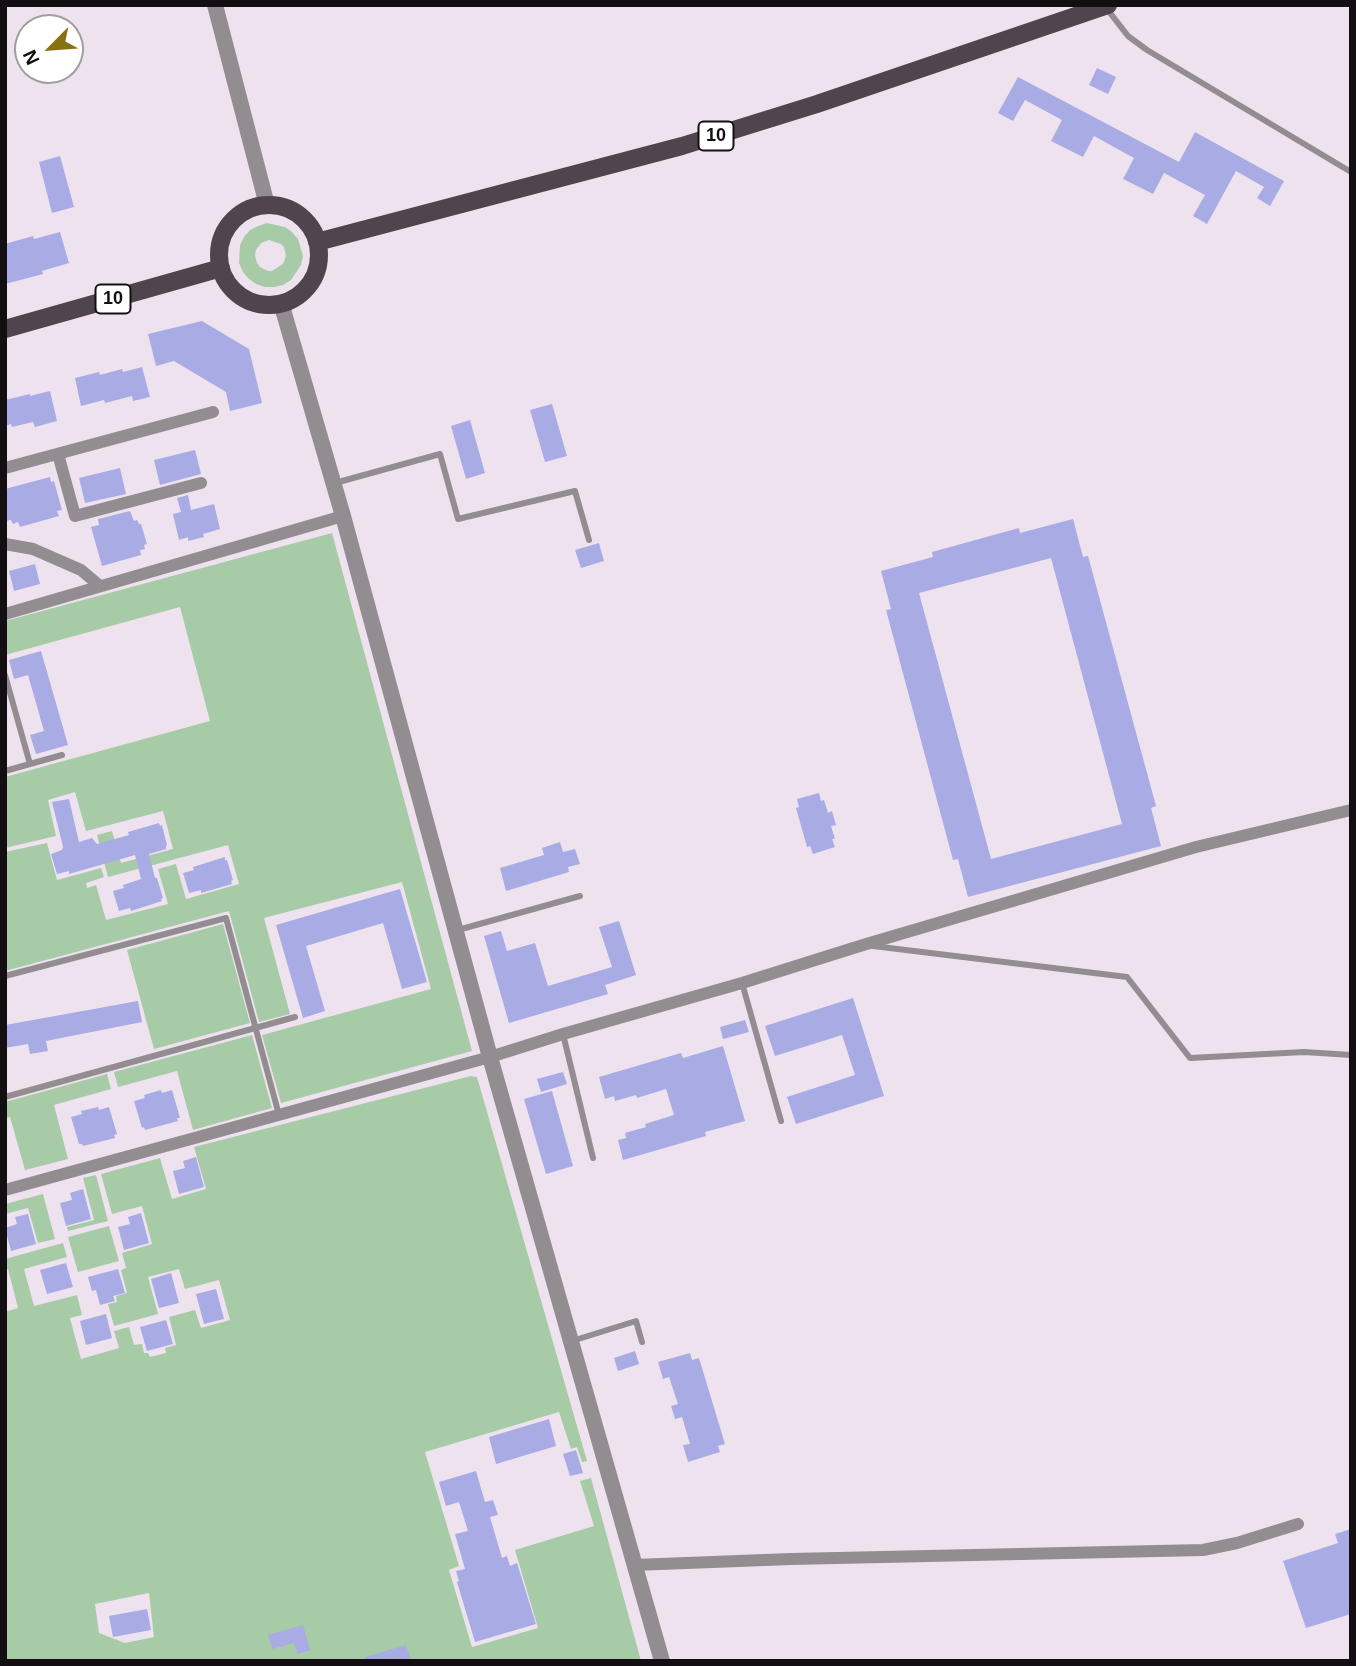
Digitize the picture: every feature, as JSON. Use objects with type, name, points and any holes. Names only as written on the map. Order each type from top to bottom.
[{"type":"main road","name":"10","points":[[317,242],[682,146],[817,104],[1106,6]]},
{"type":"main road","points":[[267,205],[278,206],[299,215],[307,222],[317,242],[319,253],[315,275],[301,293],[281,303],[259,304],[249,300],[232,287],[221,268],[220,246],[229,225],[246,211],[267,205]]},
{"type":"main road","name":"10","points":[[5,330],[221,268]]},
{"type":"street","points":[[215,5],[267,205]]},
{"type":"street","points":[[281,303],[343,516],[490,1057],[662,1661]]},
{"type":"street","points":[[5,468],[213,412]]},
{"type":"street","points":[[58,454],[75,516],[201,482]]},
{"type":"street","points":[[5,614],[343,516]]},
{"type":"street","points":[[5,544],[33,549],[80,570],[100,586]]},
{"type":"street","points":[[5,1190],[490,1057],[1196,847],[1351,810]]},
{"type":"street","points":[[634,1565],[1203,1550],[1298,1524]]},
{"type":"lane","points":[[1106,6],[1128,36],[1147,50],[1351,172]]},
{"type":"lane","points":[[333,483],[440,454],[458,519],[575,491],[589,540]]},
{"type":"lane","points":[[5,675],[30,764]]},
{"type":"lane","points":[[5,771],[62,755]]},
{"type":"lane","points":[[456,931],[580,896]]},
{"type":"lane","points":[[5,976],[226,918],[279,1115]]},
{"type":"lane","points":[[863,945],[1127,977],[1190,1058],[1304,1052],[1351,1055]]},
{"type":"lane","points":[[743,983],[781,1121]]},
{"type":"lane","points":[[5,1097],[295,1017]]},
{"type":"lane","points":[[563,1034],[593,1158]]},
{"type":"lane","points":[[571,1341],[636,1321],[642,1342]]},
{"type":"green space","points":[[267,223],[285,227],[298,239],[303,256],[301,265],[291,280],[283,285],[265,287],[256,284],[243,272],[239,263],[240,245],[244,237],[258,226]],"holes":[[[269,240],[281,244],[286,256],[283,264],[272,271],[260,267],[255,255],[261,243]]]},
{"type":"green space","points":[[332,533],[472,1051],[281,1103],[262,1035],[431,989],[402,882],[264,918],[290,1014],[259,1022],[229,911],[5,971],[5,852],[47,843],[57,880],[101,868],[104,877],[86,883],[87,888],[96,885],[106,920],[168,904],[158,869],[176,864],[186,899],[239,884],[228,845],[108,877],[97,835],[112,831],[121,863],[173,849],[163,811],[86,831],[75,792],[48,800],[56,836],[5,848],[5,777],[210,721],[180,607],[5,655],[5,621]]},
{"type":"green space","points":[[223,924],[250,1023],[154,1049],[127,950]]},
{"type":"green space","points":[[252,1035],[272,1108],[193,1130],[177,1071],[118,1087],[114,1072]]},
{"type":"green space","points":[[107,1074],[111,1089],[54,1105],[68,1159],[25,1170],[10,1117],[5,1118],[5,1102]]},
{"type":"green space","points":[[471,1076],[477,1077],[587,1461],[582,1462],[577,1447],[571,1449],[559,1412],[425,1452],[459,1566],[449,1570],[472,1647],[538,1628],[515,1550],[594,1526],[580,1481],[591,1478],[641,1661],[5,1661],[5,1312],[18,1308],[8,1269],[5,1269],[5,1259],[63,1243],[67,1257],[24,1269],[34,1306],[77,1295],[82,1315],[70,1318],[81,1359],[119,1348],[114,1331],[129,1327],[134,1345],[142,1344],[144,1353],[148,1353],[150,1357],[166,1353],[165,1348],[176,1345],[169,1317],[195,1310],[201,1328],[230,1320],[219,1280],[185,1289],[179,1269],[148,1277],[158,1314],[114,1326],[108,1304],[117,1302],[116,1296],[127,1293],[121,1270],[126,1268],[122,1253],[152,1244],[142,1206],[112,1214],[101,1174],[160,1158],[172,1199],[206,1189],[194,1147]],"holes":[[[149,1593],[154,1637],[125,1643],[99,1633],[95,1604]]]},
{"type":"green space","points":[[96,1175],[108,1221],[68,1231],[67,1227],[94,1220],[83,1178]]},
{"type":"green space","points":[[43,1194],[55,1239],[38,1243],[28,1208],[5,1214],[5,1204]]},
{"type":"green space","points":[[109,1226],[119,1261],[78,1272],[68,1237]]},
{"type":"building","points":[[1097,68],[1116,77],[1108,94],[1089,85]]},
{"type":"building","points":[[1018,77],[1179,162],[1195,132],[1284,181],[1270,206],[1257,198],[1264,187],[1236,171],[1207,224],[1193,216],[1205,195],[1164,173],[1153,194],[1123,179],[1134,158],[1094,136],[1083,157],[1051,141],[1062,120],[1025,100],[1013,121],[998,113]]},
{"type":"building","points":[[60,156],[74,207],[52,213],[39,162]]},
{"type":"building","points":[[60,232],[69,263],[42,271],[43,274],[5,284],[5,244]]},
{"type":"building","points":[[202,321],[249,349],[262,403],[230,411],[226,392],[174,361],[156,366],[148,334]]},
{"type":"building","points":[[142,367],[150,397],[133,401],[132,396],[81,406],[75,378]]},
{"type":"building","points":[[50,391],[57,421],[35,427],[33,422],[5,426],[5,400]]},
{"type":"building","points":[[552,404],[567,456],[545,462],[530,410]]},
{"type":"building","points":[[470,420],[485,473],[466,479],[451,426]]},
{"type":"building","points":[[195,450],[201,474],[160,485],[154,460]]},
{"type":"building","points":[[120,468],[126,494],[85,503],[79,478]]},
{"type":"building","points":[[50,477],[51,482],[54,481],[62,510],[57,511],[59,516],[20,527],[18,522],[13,524],[11,520],[5,521],[5,489]]},
{"type":"building","points":[[188,495],[191,510],[214,504],[220,529],[203,534],[204,537],[179,540],[173,514],[181,512],[177,498]]},
{"type":"building","points":[[130,511],[134,521],[137,520],[141,524],[147,544],[144,545],[145,549],[140,550],[141,555],[102,566],[91,527],[99,525],[98,519]]},
{"type":"building","points":[[1073,519],[1083,557],[1088,556],[1156,806],[1151,808],[1161,846],[968,897],[958,859],[953,860],[886,610],[891,609],[881,571],[933,557],[932,552],[1019,528],[1020,533]],"holes":[[[1051,558],[1122,824],[991,859],[919,593]]]},
{"type":"building","points":[[599,543],[604,561],[581,568],[575,550]]},
{"type":"building","points":[[35,564],[40,584],[14,591],[9,571]]},
{"type":"building","points":[[41,651],[68,745],[36,754],[30,735],[44,731],[28,675],[14,679],[9,660]]},
{"type":"building","points":[[819,793],[828,813],[832,811],[836,825],[831,826],[835,847],[813,854],[810,846],[807,847],[796,808],[799,807],[797,799]]},
{"type":"building","points":[[69,799],[79,842],[92,838],[97,844],[129,835],[128,832],[159,823],[162,825],[166,849],[149,854],[162,901],[131,911],[130,908],[119,911],[113,891],[141,879],[135,855],[69,874],[69,871],[57,874],[51,854],[63,847],[52,802]]},
{"type":"building","points":[[560,842],[563,852],[575,849],[580,864],[568,867],[569,872],[506,891],[500,868],[544,855],[542,848]]},
{"type":"building","points":[[225,857],[232,884],[201,893],[201,890],[189,893],[183,873]]},
{"type":"building","points":[[400,889],[427,982],[402,989],[383,923],[306,946],[325,1011],[303,1018],[276,925]]},
{"type":"building","points":[[619,921],[636,975],[605,985],[608,994],[509,1023],[484,936],[501,931],[507,951],[535,943],[548,986],[612,967],[599,927]]},
{"type":"building","points":[[853,998],[884,1096],[796,1124],[787,1097],[855,1075],[842,1035],[775,1056],[765,1026]]},
{"type":"building","points":[[138,1001],[142,1022],[46,1041],[48,1051],[30,1054],[28,1044],[5,1048],[5,1025]]},
{"type":"building","points":[[745,1020],[749,1032],[723,1039],[720,1027]]},
{"type":"building","points":[[723,1046],[745,1121],[705,1132],[706,1136],[623,1160],[618,1140],[626,1138],[625,1133],[674,1115],[666,1089],[637,1098],[636,1095],[615,1101],[614,1096],[605,1099],[599,1077],[681,1053],[683,1058]]},
{"type":"building","points":[[563,1072],[567,1084],[541,1092],[537,1079]]},
{"type":"building","points":[[161,1090],[162,1093],[172,1090],[180,1118],[177,1118],[178,1121],[145,1130],[134,1101]]},
{"type":"building","points":[[552,1091],[573,1166],[546,1174],[524,1099]]},
{"type":"building","points":[[98,1107],[99,1110],[109,1107],[117,1134],[114,1135],[115,1138],[83,1146],[79,1144],[71,1117],[82,1114],[81,1111]]},
{"type":"building","points":[[196,1157],[204,1187],[179,1194],[173,1171],[185,1168],[183,1161]]},
{"type":"building","points":[[83,1189],[91,1219],[66,1226],[60,1203],[72,1200],[70,1193]]},
{"type":"building","points":[[141,1213],[149,1243],[124,1250],[118,1227],[130,1224],[128,1217]]},
{"type":"building","points":[[28,1214],[36,1244],[11,1251],[5,1228],[17,1224],[15,1217]]},
{"type":"building","points":[[66,1263],[73,1287],[47,1294],[40,1270]]},
{"type":"building","points":[[118,1269],[125,1293],[113,1296],[115,1301],[100,1305],[96,1290],[92,1291],[88,1277]]},
{"type":"building","points":[[171,1273],[179,1303],[159,1308],[151,1279]]},
{"type":"building","points":[[216,1289],[224,1319],[204,1324],[196,1294]]},
{"type":"building","points":[[106,1314],[112,1338],[86,1345],[80,1321]]},
{"type":"building","points":[[166,1320],[173,1344],[147,1351],[140,1327]]},
{"type":"building","points":[[635,1351],[639,1364],[618,1371],[614,1358]]},
{"type":"building","points":[[690,1353],[692,1360],[699,1358],[725,1444],[718,1446],[720,1452],[688,1462],[683,1445],[690,1444],[682,1417],[675,1419],[671,1406],[678,1404],[669,1377],[663,1379],[658,1362]]},
{"type":"building","points":[[549,1419],[556,1446],[496,1464],[489,1437]]},
{"type":"building","points":[[576,1450],[583,1473],[570,1476],[563,1454]]},
{"type":"building","points":[[476,1471],[485,1502],[493,1500],[498,1515],[490,1517],[502,1558],[507,1556],[510,1566],[517,1563],[536,1624],[475,1642],[456,1571],[465,1569],[455,1534],[468,1531],[459,1502],[446,1506],[439,1482]]},
{"type":"building","points":[[1351,1529],[1351,1614],[1306,1628],[1283,1561],[1338,1543],[1335,1534]]},
{"type":"building","points":[[147,1609],[151,1630],[113,1637],[109,1616]]},
{"type":"building","points":[[303,1625],[310,1650],[298,1654],[294,1643],[272,1649],[268,1635]]},
{"type":"building","points":[[406,1645],[411,1661],[365,1661],[365,1657]]}]
